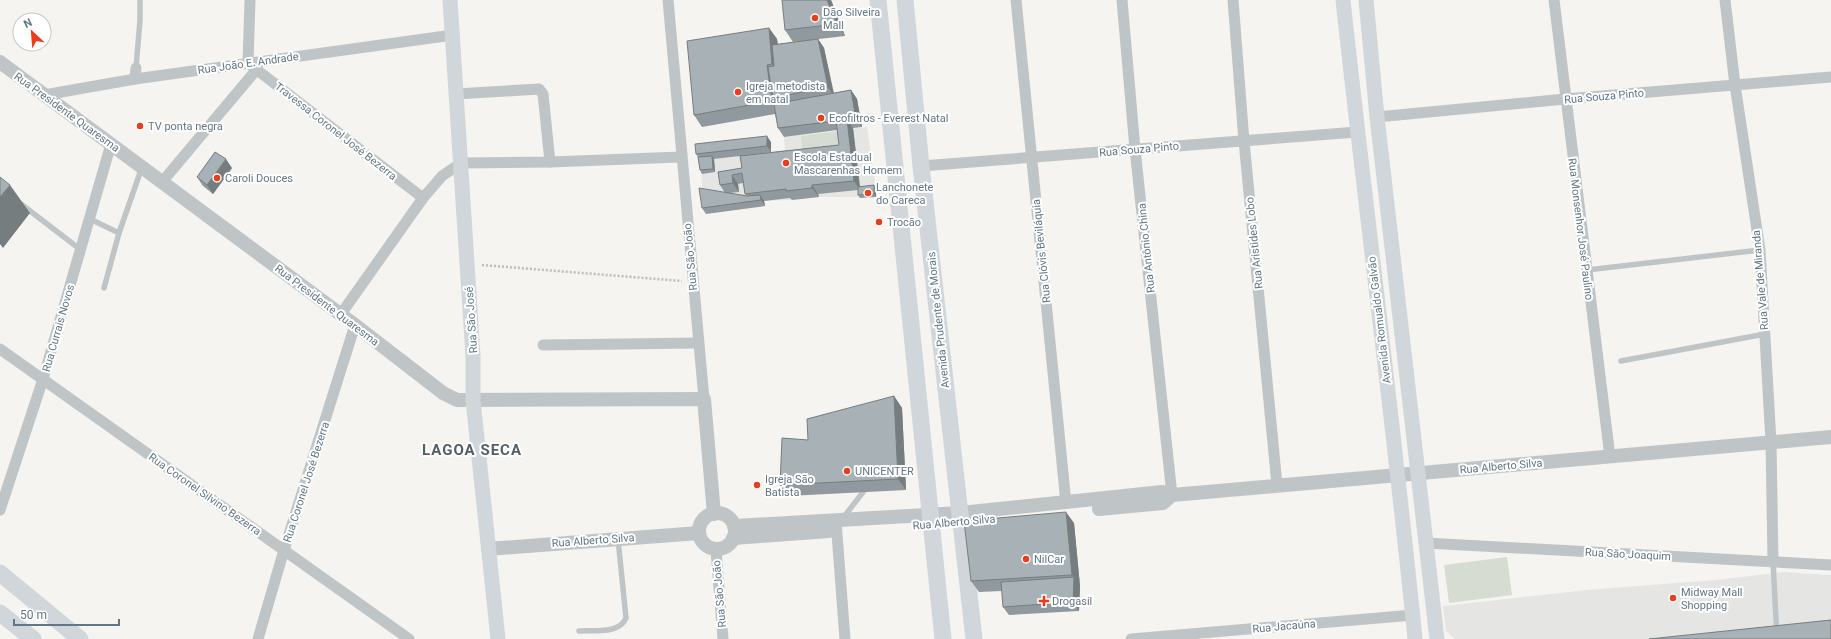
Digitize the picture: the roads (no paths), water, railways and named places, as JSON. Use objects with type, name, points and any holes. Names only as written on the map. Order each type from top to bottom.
[{"type":"main road","name":"Rua São José","points":[[450,0],[473,356],[473,400],[498,639]]},
{"type":"main road","points":[[878,0],[943,639]]},
{"type":"main road","name":"Avenida Prudente de Morais","points":[[905,0],[921,166],[974,639]]},
{"type":"main road","name":"Avenida Romualdo Galvão","points":[[1343,0],[1357,132],[1398,475],[1415,639]]},
{"type":"main road","name":"Avenida Romualdo Galvão","points":[[1366,0],[1377,117],[1437,639]]},
{"type":"main road","points":[[0,573],[80,639]]},
{"type":"main road","points":[[0,613],[33,639]]},
{"type":"street","points":[[162,182],[253,66],[250,0]]},
{"type":"street","name":"Rua São João","points":[[668,0],[692,282],[714,514]]},
{"type":"street","name":"Rua Clóvis Beviláquia","points":[[1016,0],[1066,503]]},
{"type":"street","name":"Rua Antônio China","points":[[1122,0],[1135,149],[1172,495]]},
{"type":"street","name":"Rua Aristides Lobo","points":[[1233,0],[1244,141],[1277,485]]},
{"type":"street","name":"Rua Monsenhor José Paulino","points":[[1554,0],[1610,457]]},
{"type":"street","name":"Rua Vale de Miranda","points":[[1725,0],[1735,85],[1760,250],[1771,442],[1773,561]]},
{"type":"street","name":"Rua João E. Andrade","points":[[44,95],[135,73],[253,66],[453,35]]},
{"type":"street","name":"Rua Presidente Quaresma","points":[[0,62],[356,325],[443,394],[457,400],[704,400]]},
{"type":"street","name":"Travessa Coronel José Bezerra","points":[[253,66],[423,198]]},
{"type":"street","name":"Rua Souza Pinto","points":[[1377,117],[1565,99],[1831,77]]},
{"type":"street","points":[[456,94],[539,89],[543,94],[550,162]]},
{"type":"street","name":"Rua Souza Pinto","points":[[921,166],[1357,132]]},
{"type":"street","name":"Rua Currais Novos","points":[[0,510],[43,379],[111,144]]},
{"type":"street","points":[[341,314],[423,198],[442,176],[461,163],[550,162],[681,157]]},
{"type":"street","name":"Rua Coronel José Bezerra","points":[[258,639],[284,550],[356,325]]},
{"type":"street","points":[[543,345],[698,343]]},
{"type":"street","name":"Rua Coronel Silvino Bezerra","points":[[0,349],[409,639]]},
{"type":"street","name":"Rua Alberto Silva","points":[[960,517],[1162,492],[1172,495],[1831,437]]},
{"type":"street","name":"Rua Alberto Silva","points":[[734,532],[1162,503],[1172,495]]},
{"type":"street","points":[[714,514],[723,514],[727,517],[734,532],[726,546],[716,550],[704,544],[699,533],[702,521],[706,517],[714,514]]},
{"type":"street","points":[[837,524],[845,639]]},
{"type":"street","name":"Rua Alberto Silva","points":[[488,549],[699,533]]},
{"type":"street","name":"Rua São Joaquim","points":[[1426,542],[1831,565]]},
{"type":"street","name":"Rua São João","points":[[716,550],[723,639]]},
{"type":"street","name":"Rua Jacaúna","points":[[1131,639],[1413,615]]},
{"type":"lane","points":[[135,73],[140,20],[140,0]]},
{"type":"lane","points":[[104,288],[119,233],[142,167]]},
{"type":"lane","points":[[18,202],[81,250]]},
{"type":"lane","points":[[90,219],[119,233]]},
{"type":"lane","points":[[1587,270],[1760,250]]},
{"type":"lane","points":[[1621,361],[1765,334]]},
{"type":"lane","points":[[837,524],[872,480]]},
{"type":"lane","points":[[579,631],[614,629],[624,622],[626,618],[618,538]]},
{"type":"lane","points":[[1773,561],[1776,639]]},
{"type":"place","name":"Dão Silveira Mall","points":[[815,18]]},
{"type":"place","name":"Igreja metodista em natal","points":[[738,92]]},
{"type":"place","name":"Ecofiltros - Everest Natal","points":[[821,118]]},
{"type":"place","name":"TV ponta negra","points":[[140,126]]},
{"type":"place","name":"Escola Estadual Mascarenhas Homem","points":[[786,163]]},
{"type":"place","name":"Caroli Douces","points":[[217,178]]},
{"type":"place","name":"Lanchonete do Careca","points":[[868,193]]},
{"type":"place","name":"Trocão","points":[[879,222]]},
{"type":"place","name":"UNICENTER","points":[[847,471]]},
{"type":"place","name":"Igreja São Batista","points":[[757,485]]},
{"type":"place","name":"NilCar","points":[[1026,559]]},
{"type":"place","name":"Midway Mall Shopping","points":[[1673,598]]},
{"type":"place","name":"Drogasil","points":[[1044,601]]},
{"type":"district","name":"LAGOA SECA","points":[[472,450]]}]
